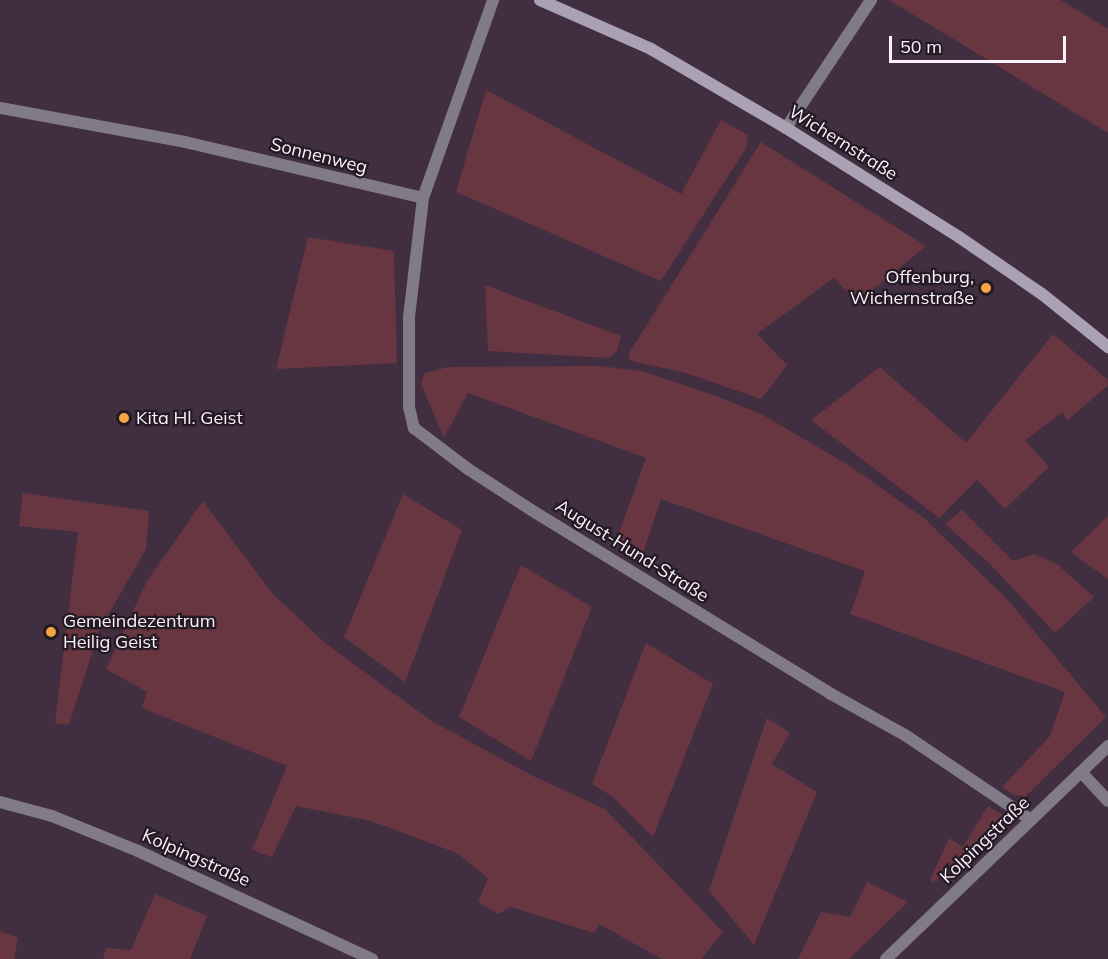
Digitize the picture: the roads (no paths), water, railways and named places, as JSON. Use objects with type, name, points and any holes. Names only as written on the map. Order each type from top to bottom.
[{"type":"street","points":[[423,198],[493,0]]},
{"type":"street","name":"Wichernstraße","points":[[540,0],[651,49],[786,128],[959,237],[1042,294],[1108,347]]},
{"type":"street","points":[[786,128],[871,0]]},
{"type":"street","name":"Sonnenweg","points":[[0,108],[175,140],[423,198]]},
{"type":"street","name":"August-Hund-Straße","points":[[423,198],[409,318],[409,406],[414,428],[507,494],[658,590],[905,735],[1031,820]]},
{"type":"street","name":"Kolpingstraße","points":[[886,959],[1082,774],[1108,746]]},
{"type":"street","points":[[1082,774],[1108,801]]},
{"type":"street","name":"Kolpingstraße","points":[[0,802],[52,816],[138,851],[372,959]]},
{"type":"place","name":"Offenburg, Wichernstraße","points":[[986,288]]},
{"type":"place","name":"Kita Hl. Geist","points":[[124,418]]},
{"type":"place","name":"Gemeindezentrum Heilig Geist","points":[[51,632]]}]
